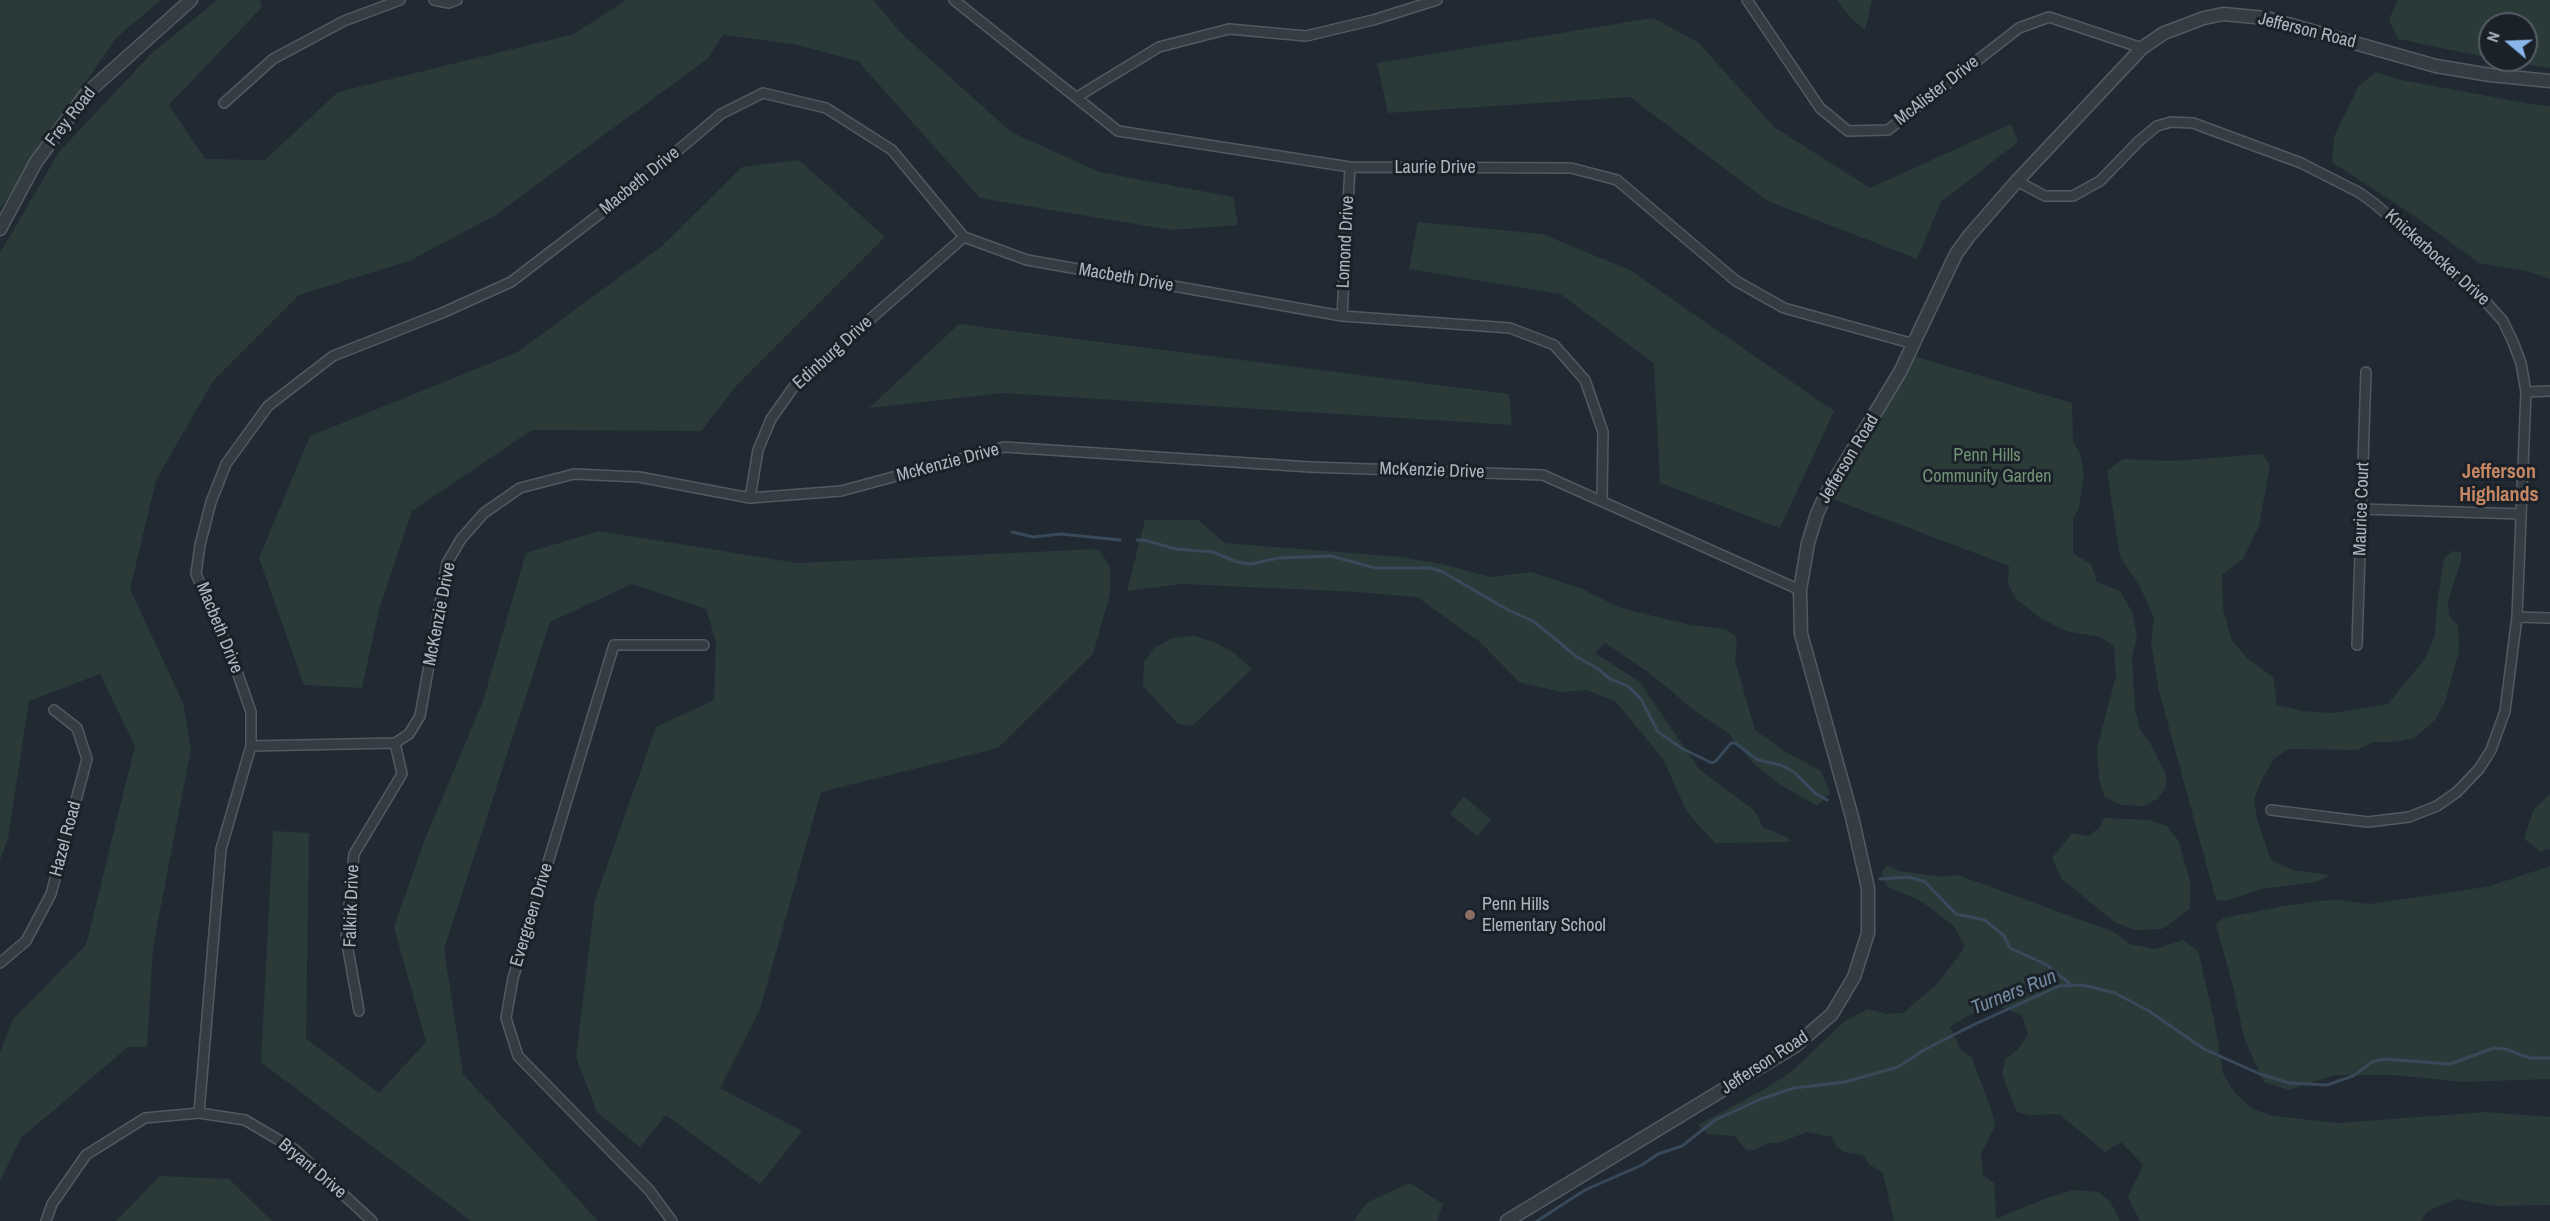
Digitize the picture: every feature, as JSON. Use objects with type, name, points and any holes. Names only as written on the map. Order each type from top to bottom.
[{"type":"street","name":"Frey Road","points":[[0,229],[36,162],[86,94],[191,0]]},
{"type":"street","points":[[224,103],[273,59],[344,21],[400,0]]},
{"type":"street","points":[[434,0],[449,3],[457,0]]},
{"type":"street","name":"Laurie Drive","points":[[954,0],[1118,131],[1350,167],[1571,168],[1617,180],[1736,281],[1784,308],[1914,344]]},
{"type":"street","points":[[1077,97],[1159,47],[1229,29],[1306,36],[1373,20],[1437,0]]},
{"type":"street","name":"McAlister Drive","points":[[1747,0],[1820,108],[1848,131],[1888,130],[2019,28],[2049,17],[2142,48]]},
{"type":"street","name":"Jefferson Road","points":[[1507,1221],[1795,1046],[1832,1014],[1854,977],[1868,933],[1868,888],[1851,812],[1804,650],[1800,620],[1800,590],[1812,528],[1823,500],[1885,399],[1914,344],[1956,254],[2018,181],[2142,48],[2164,33],[2214,16],[2243,15],[2288,23],[2436,66],[2482,74],[2550,81]]},
{"type":"street","name":"Macbeth Drive","points":[[199,1113],[221,849],[251,746],[251,712],[233,660],[196,574],[200,545],[211,502],[226,464],[268,406],[333,356],[442,313],[512,282],[632,190],[721,114],[763,93],[826,108],[892,150],[964,237],[1027,260],[1342,316],[1510,328],[1554,345],[1585,380],[1603,432],[1602,500]]},
{"type":"street","name":"Knickerbocker Drive","points":[[2018,181],[2045,196],[2064,197],[2082,192],[2100,182],[2157,126],[2171,122],[2193,123],[2301,163],[2375,204],[2487,302],[2503,321],[2513,342],[2521,363],[2526,392],[2517,617],[2505,711],[2497,739],[2479,769],[2447,800],[2418,815],[2377,822],[2271,810]]},
{"type":"street","name":"Lomond Drive","points":[[1342,316],[1350,167]]},
{"type":"street","name":"Edinburg Drive","points":[[750,498],[758,450],[771,420],[795,385],[964,237]]},
{"type":"street","name":"Maurice Court","points":[[2357,645],[2366,372]]},
{"type":"street","points":[[2526,392],[2550,391]]},
{"type":"street","name":"McKenzie Drive","points":[[395,742],[409,734],[420,716],[447,563],[461,538],[484,513],[520,488],[574,474],[639,477],[750,498],[841,491],[1004,447],[1310,467],[1542,475],[1800,590]]},
{"type":"street","points":[[2362,509],[2521,514]]},
{"type":"street","points":[[2517,617],[2550,618]]},
{"type":"street","name":"Evergreen Drive","points":[[672,1221],[649,1190],[518,1056],[506,1018],[513,978],[614,645],[704,645]]},
{"type":"street","name":"Hazel Road","points":[[0,963],[26,941],[51,894],[87,759],[77,728],[54,710]]},
{"type":"street","points":[[251,746],[395,742]]},
{"type":"street","name":"Falkirk Drive","points":[[359,1011],[346,938],[354,854],[402,774],[395,742]]},
{"type":"street","name":"Bryant Drive","points":[[46,1221],[52,1204],[86,1155],[145,1118],[199,1113],[245,1120],[294,1149],[372,1221]]},
{"type":"green space","points":[[0,0],[161,0],[115,39],[0,209]]},
{"type":"green space","points":[[217,0],[260,0],[262,7],[169,105],[205,159],[265,160],[338,92],[574,34],[626,0],[873,0],[902,34],[1011,132],[1099,172],[1233,197],[1238,225],[1171,230],[980,198],[858,61],[793,44],[723,35],[707,59],[494,216],[409,261],[299,295],[213,381],[156,480],[130,589],[183,703],[191,749],[153,947],[147,1047],[128,1047],[21,1138],[0,1181],[0,1052],[13,1019],[86,945],[135,746],[100,674],[29,701],[8,838],[0,860],[0,253],[59,152],[151,54]]},
{"type":"green space","points":[[1837,0],[1872,0],[1865,30],[1850,17]]},
{"type":"green space","points":[[2398,0],[2550,0],[2550,68],[2538,66],[2538,12],[2478,12],[2478,56],[2398,39],[2389,19]]},
{"type":"green space","points":[[1653,18],[1699,43],[1774,127],[1870,188],[2011,124],[2018,142],[1941,202],[1917,259],[1768,201],[1630,97],[1388,113],[1377,63]]},
{"type":"green space","points":[[2376,72],[2402,80],[2550,106],[2550,279],[2527,271],[2479,263],[2416,217],[2332,162],[2334,137],[2358,87]]},
{"type":"green space","points":[[799,160],[885,237],[738,384],[701,431],[532,430],[412,511],[379,610],[362,688],[304,685],[259,558],[310,436],[516,353],[662,246],[742,167]]},
{"type":"green space","points":[[1418,222],[1542,234],[1630,270],[1834,411],[1780,528],[1660,483],[1654,363],[1560,294],[1409,269]]},
{"type":"green space","points":[[959,324],[1509,394],[1512,425],[1003,393],[869,408]]},
{"type":"green space","name":"Penn Hills Community Garden","points":[[1914,356],[2072,403],[2073,443],[2080,453],[2084,474],[2079,508],[2073,518],[2073,553],[2091,564],[2097,582],[2120,591],[2132,612],[2137,636],[2132,658],[2135,709],[2140,730],[2149,741],[2166,775],[2166,788],[2157,799],[2143,806],[2121,805],[2104,796],[2099,778],[2097,748],[2116,676],[2114,646],[2101,637],[2066,631],[2040,618],[2015,598],[2008,583],[2009,566],[1825,496],[1846,461],[1866,442]]},
{"type":"green space","points":[[2262,454],[2270,465],[2259,526],[2243,559],[2222,575],[2223,609],[2232,641],[2247,658],[2273,677],[2277,705],[2303,711],[2333,713],[2388,704],[2426,657],[2435,635],[2444,558],[2453,551],[2461,552],[2461,560],[2448,602],[2449,616],[2458,626],[2459,651],[2445,702],[2435,720],[2414,738],[2394,742],[2373,742],[2357,750],[2288,749],[2274,759],[2254,799],[2257,819],[2271,860],[2293,870],[2330,875],[2317,882],[2262,889],[2226,901],[2216,900],[2159,691],[2151,642],[2154,618],[2140,587],[2120,557],[2107,471],[2123,459],[2172,461]]},
{"type":"green space","points":[[1145,520],[1198,520],[1225,543],[1401,557],[1441,564],[1491,577],[1531,572],[1582,589],[1621,608],[1690,625],[1726,629],[1737,638],[1735,661],[1755,730],[1786,752],[1821,771],[1830,793],[1817,806],[1779,784],[1753,763],[1728,733],[1695,711],[1648,672],[1605,643],[1595,653],[1640,682],[1699,769],[1754,810],[1763,827],[1792,842],[1715,843],[1687,812],[1663,759],[1616,702],[1587,690],[1561,692],[1519,682],[1480,642],[1417,597],[1182,584],[1127,591]]},
{"type":"green space","points":[[599,531],[797,563],[1098,549],[1110,566],[1110,594],[1093,654],[998,748],[821,792],[760,1009],[720,1088],[802,1131],[760,1184],[666,1115],[640,1147],[597,1112],[576,1057],[595,900],[656,727],[714,700],[716,642],[706,609],[632,584],[550,622],[444,949],[463,1074],[598,1221],[471,1221],[261,1062],[273,831],[309,833],[306,1039],[379,1093],[426,1042],[394,927],[425,839],[483,701],[526,553]]},
{"type":"green space","points":[[1195,636],[1216,643],[1234,653],[1252,669],[1192,726],[1178,724],[1143,686],[1144,662],[1154,648],[1172,638]]},
{"type":"green space","points":[[2550,794],[2550,849],[2540,851],[2524,839],[2534,809]]},
{"type":"green space","points":[[1464,796],[1491,820],[1477,836],[1450,814]]},
{"type":"green space","points":[[2104,818],[2149,820],[2167,826],[2178,840],[2190,881],[2190,909],[2162,929],[2136,930],[2116,923],[2062,879],[2052,858],[2072,833],[2088,836],[2099,828]]},
{"type":"green space","points":[[1887,865],[1899,871],[1943,877],[1958,875],[2114,932],[2130,944],[2155,949],[2183,940],[2198,951],[2214,1019],[2223,1073],[2234,1092],[2252,1109],[2273,1116],[2338,1123],[2485,1112],[2550,1117],[2550,1205],[2497,1206],[2456,1199],[2428,1211],[2421,1221],[2140,1221],[2128,1197],[2143,1165],[2121,1142],[2105,1152],[2059,1114],[2031,1115],[2017,1112],[2002,1074],[2005,1060],[2018,1049],[2028,1035],[2022,1015],[1995,1005],[1967,1016],[1950,1027],[1961,1050],[1972,1058],[1992,1112],[1995,1126],[1981,1154],[1983,1175],[1994,1183],[1996,1219],[2073,1190],[2099,1192],[2111,1203],[2120,1221],[1894,1221],[1883,1173],[1870,1165],[1863,1155],[1844,1152],[1836,1146],[1832,1137],[1807,1132],[1778,1143],[1768,1143],[1756,1150],[1746,1150],[1735,1136],[1708,1134],[1698,1125],[1791,1072],[1845,1021],[1868,1009],[1887,1014],[1903,1013],[1935,986],[1965,946],[1954,926],[1921,901],[1888,887],[1881,873]]},
{"type":"green space","points":[[2550,866],[2550,1079],[2462,1082],[2395,1075],[2335,1075],[2289,1090],[2264,1082],[2244,1038],[2233,986],[2216,925],[2223,918],[2319,901],[2338,900],[2369,904],[2453,892],[2490,886]]},
{"type":"green space","points":[[160,1176],[229,1179],[272,1221],[116,1221]]},
{"type":"green space","points":[[1410,1183],[1443,1204],[1437,1221],[1353,1221],[1368,1202]]},
{"type":"waterway","points":[[1012,532],[1033,537],[1061,534],[1120,540]]},
{"type":"waterway","points":[[1137,540],[1176,549],[1213,552],[1237,562],[1251,564],[1279,558],[1331,556],[1375,568],[1431,568],[1443,572],[1508,610],[1533,621],[1577,657],[1597,668],[1610,679],[1628,686],[1641,699],[1658,732],[1683,749],[1712,763],[1731,743],[1735,743],[1758,760],[1781,765],[1794,772],[1816,794],[1827,800]]},
{"type":"waterway","points":[[1880,879],[1908,877],[1925,882],[1956,914],[1985,920],[2004,936],[2010,948],[2047,965],[2070,984]]},
{"type":"waterway","name":"Turners Run","points":[[1537,1221],[1585,1190],[1642,1165],[1658,1154],[1682,1146],[1715,1120],[1761,1099],[1794,1088],[1845,1082],[1898,1067],[1924,1050],[1973,1025],[2059,986],[2083,985],[2115,993],[2149,1011],[2204,1049],[2260,1074],[2289,1083],[2327,1085],[2353,1076],[2372,1062],[2384,1059],[2450,1064],[2494,1048],[2505,1049],[2530,1058],[2550,1058]]},
{"type":"place","name":"Penn Hills Elementary School","points":[[1470,915]]},
{"type":"district","name":"Jefferson Highlands","points":[[2499,484]]}]
